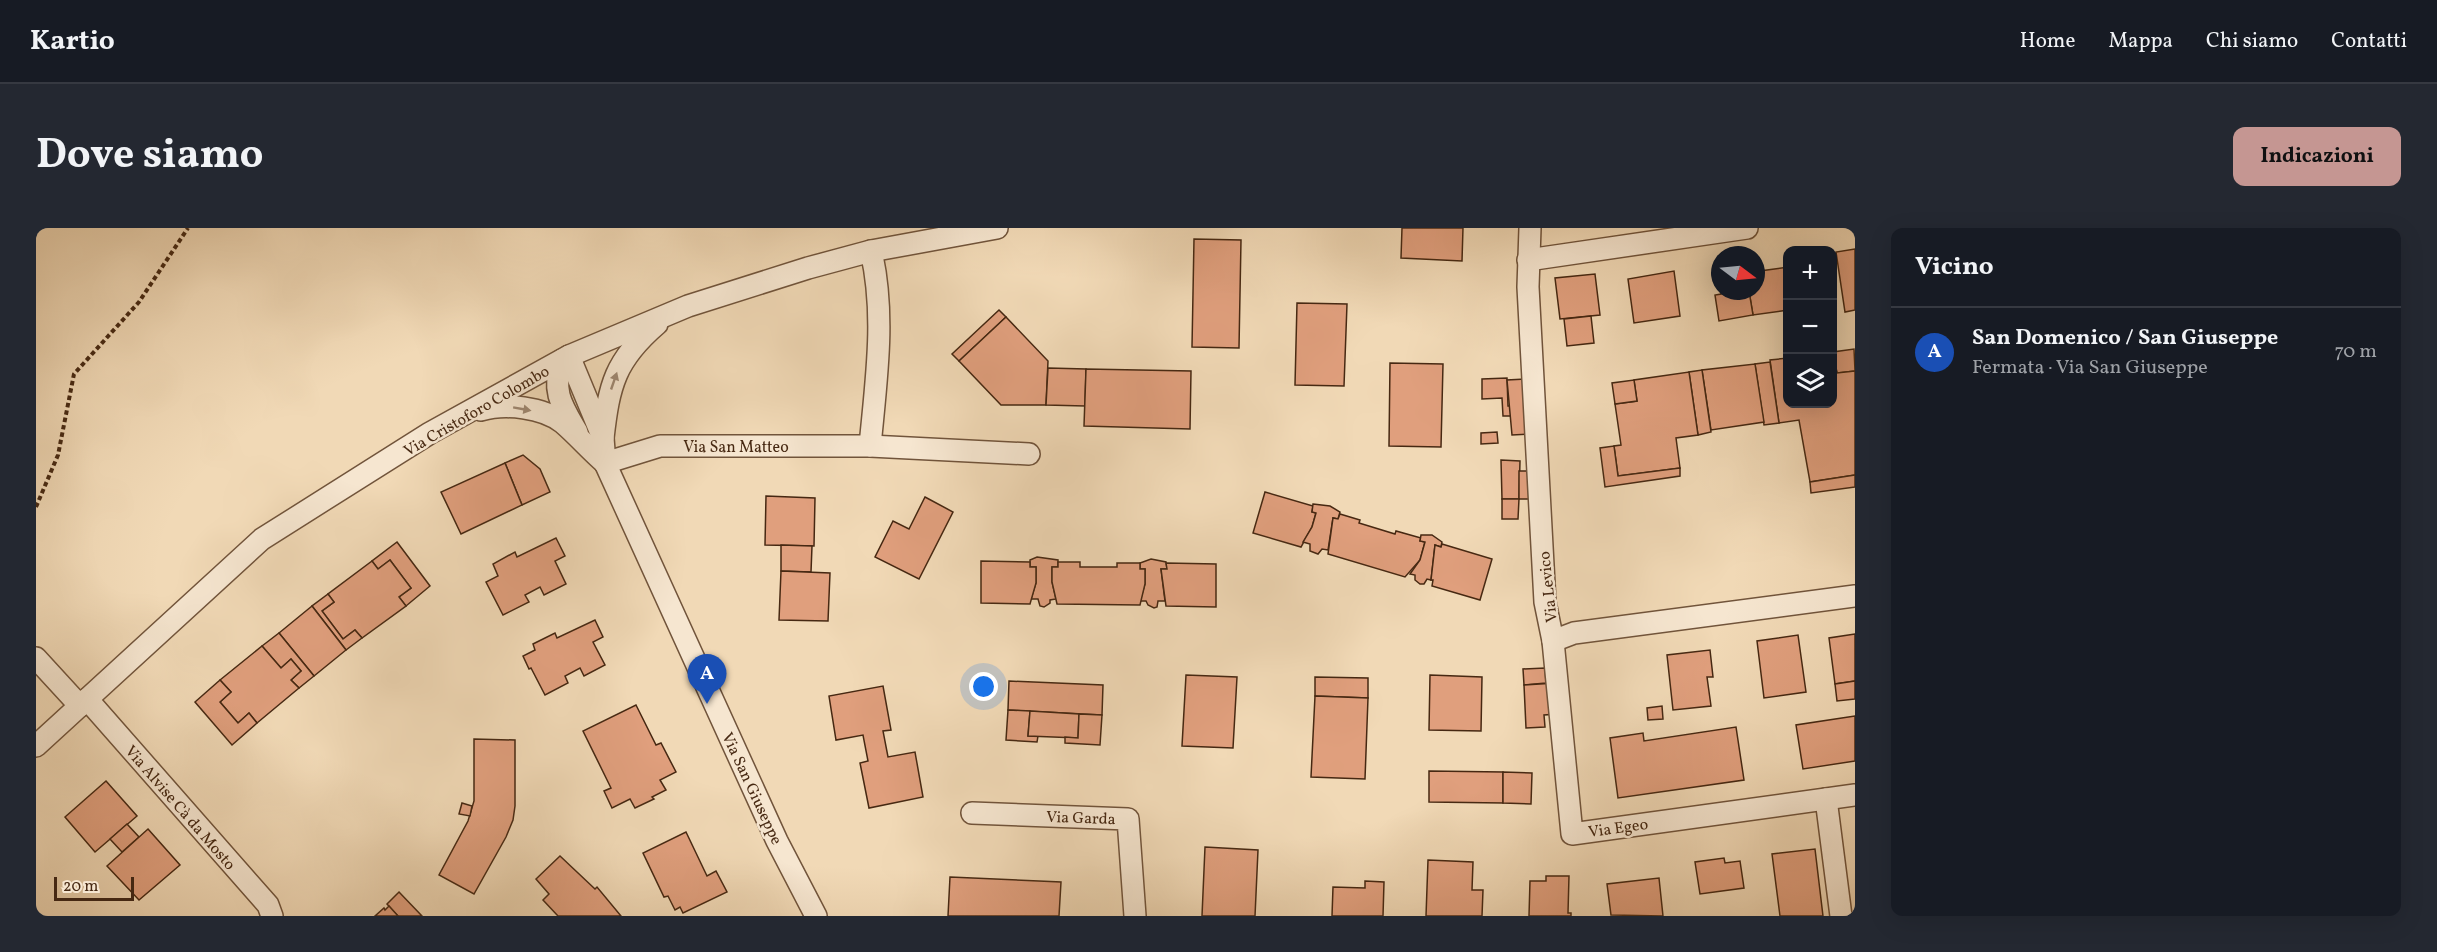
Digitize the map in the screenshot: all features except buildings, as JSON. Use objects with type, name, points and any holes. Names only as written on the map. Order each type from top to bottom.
[{"type":"street","name":"Via Cristoforo Colombo","points":[[36,746],[262,539],[430,434],[566,358],[669,314],[808,267],[871,250],[997,228]]},
{"type":"street","name":"Via Levico","points":[[1530,228],[1528,260],[1545,602],[1553,641],[1574,633],[1855,596]]},
{"type":"street","points":[[1528,260],[1747,228]]},
{"type":"street","points":[[870,446],[881,321],[877,274],[871,250]]},
{"type":"street","points":[[594,442],[612,382],[623,358],[643,336],[669,314]]},
{"type":"street","name":"Via San Giuseppe","points":[[566,358],[594,442],[777,842],[816,916]]},
{"type":"street","name":"Via San Giuseppe","points":[[465,414],[493,406],[517,407],[541,412],[594,442]]},
{"type":"street","name":"Via San Matteo","points":[[605,463],[660,446],[870,446],[1029,454]]},
{"type":"street","name":"Via Egeo","points":[[1553,641],[1572,834],[1855,795]]},
{"type":"street","name":"Via Alvise Cà da Mosto","points":[[36,658],[84,702],[267,905],[272,916]]},
{"type":"street","points":[[1826,799],[1841,916]]},
{"type":"street","name":"Via Garda","points":[[972,813],[1128,819],[1135,916]]},
{"type":"path","points":[[36,507],[58,455],[74,374],[138,302],[188,228]]},
{"type":"place","name":"San Domenico / San Giuseppe","points":[[707,704]]}]
